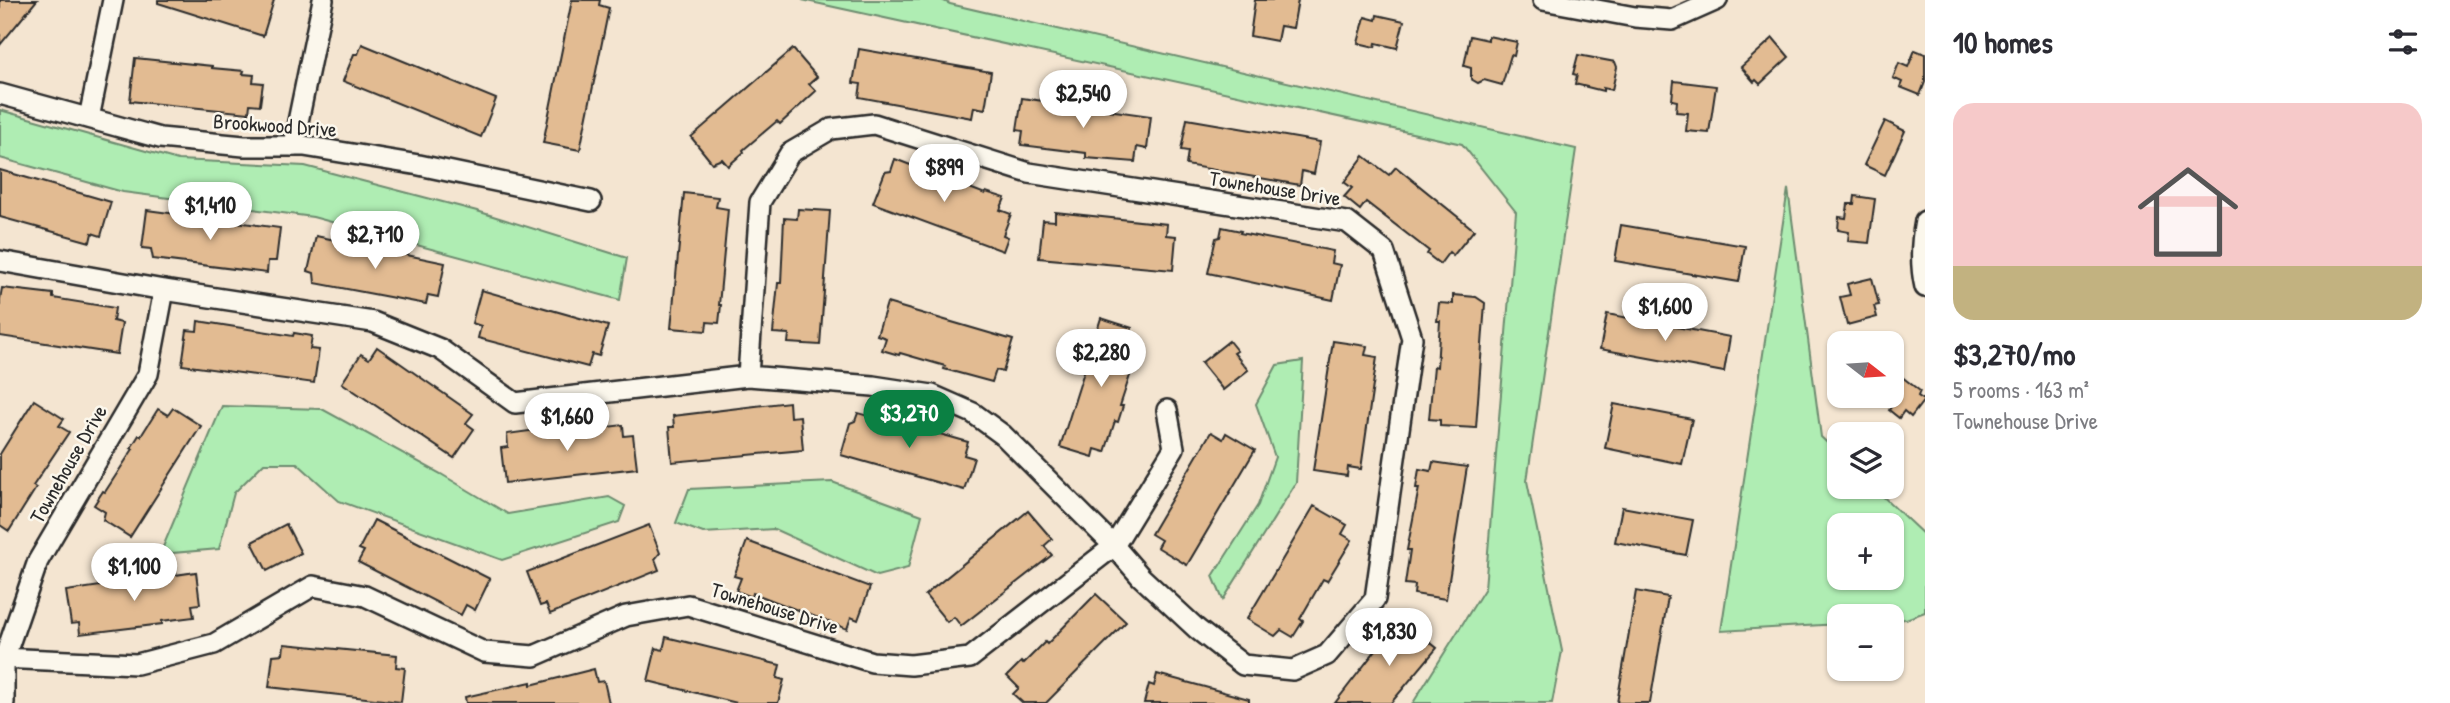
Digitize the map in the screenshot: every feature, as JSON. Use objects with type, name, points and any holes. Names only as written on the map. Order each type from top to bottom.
[{"type":"street","points":[[89,118],[113,0]]},
{"type":"street","points":[[293,146],[323,0]]},
{"type":"street","points":[[1543,0],[1635,17],[1672,20],[1717,0]]},
{"type":"street","name":"Brookwood Drive","points":[[0,94],[159,138],[244,146],[293,146],[419,165],[591,201]]},
{"type":"street","name":"Townehouse Drive","points":[[0,261],[164,290],[373,322],[440,349],[514,403],[748,376],[873,386],[932,395],[973,413],[1003,435],[1142,577],[1197,629],[1243,665],[1293,670],[1326,655],[1376,598],[1412,338],[1384,251],[1347,222],[1029,173],[874,124],[831,129],[790,153],[760,202],[748,376]]},
{"type":"street","points":[[1925,221],[1922,237],[1922,274],[1925,287]]},
{"type":"street","name":"Townehouse Drive","points":[[164,290],[148,374],[38,561],[2,658],[137,664],[214,644],[313,586],[365,596],[484,652],[534,656],[626,615],[688,605],[872,662],[911,665],[970,658],[1114,546]]},
{"type":"street","points":[[1114,546],[1174,448],[1167,410]]},
{"type":"street","points":[[2,658],[4,703]]},
{"type":"green space","points":[[802,0],[942,0],[1576,149],[1527,481],[1562,651],[1552,703],[1413,703],[1485,588],[1516,212],[1462,144]]},
{"type":"green space","points":[[0,110],[178,160],[305,166],[477,211],[627,258],[620,300],[313,217],[123,192],[0,158]]},
{"type":"green space","points":[[1788,189],[1821,437],[1827,443],[1827,499],[1886,499],[1901,513],[1827,513],[1827,590],[1904,590],[1904,516],[1925,536],[1925,612],[1904,619],[1904,604],[1827,604],[1827,625],[1721,631]]},
{"type":"green space","points":[[1303,361],[1296,483],[1223,600],[1213,576],[1258,505],[1275,457],[1256,404],[1277,365]]},
{"type":"green space","points":[[222,406],[322,409],[508,514],[609,497],[625,506],[619,522],[502,560],[339,501],[297,463],[264,463],[234,493],[219,549],[160,554]]},
{"type":"green space","points":[[832,482],[922,515],[908,568],[877,576],[774,529],[703,533],[676,523],[689,489]]},
{"type":"building","points":[[0,0],[37,0],[0,45]]},
{"type":"building","points":[[158,0],[274,0],[263,36],[158,3]]},
{"type":"building","points":[[572,0],[600,0],[599,5],[609,8],[580,150],[543,143]]},
{"type":"building","points":[[1255,0],[1298,0],[1293,28],[1280,26],[1277,41],[1250,36]]},
{"type":"building","points":[[1377,15],[1404,21],[1397,48],[1376,43],[1375,47],[1358,43],[1365,17],[1376,20]]},
{"type":"building","points":[[1470,36],[1488,40],[1488,36],[1517,42],[1502,85],[1484,80],[1478,83],[1471,79],[1471,68],[1464,66]]},
{"type":"building","points":[[1773,38],[1789,57],[1760,84],[1756,80],[1754,82],[1741,67]]},
{"type":"building","points":[[362,44],[496,99],[481,137],[343,81],[354,54],[358,54]]},
{"type":"building","points":[[793,49],[817,77],[809,84],[816,91],[780,124],[777,121],[728,166],[722,159],[712,163],[691,137]]},
{"type":"building","points":[[859,49],[991,72],[985,109],[974,107],[972,118],[859,97],[861,84],[853,83]]},
{"type":"building","points":[[1915,50],[1925,54],[1925,82],[1920,95],[1900,87],[1902,82],[1893,78],[1899,63],[1908,67]]},
{"type":"building","points":[[1578,55],[1615,62],[1617,67],[1612,90],[1603,88],[1603,91],[1575,84],[1577,75],[1573,74]]},
{"type":"building","points":[[135,58],[244,71],[243,74],[254,75],[253,82],[263,83],[260,105],[250,104],[249,113],[130,101]]},
{"type":"building","points":[[1674,81],[1716,86],[1709,133],[1686,131],[1688,113],[1676,112],[1677,101],[1672,100]]},
{"type":"building","points":[[1022,98],[1151,116],[1147,149],[1137,147],[1135,162],[1086,158],[1086,153],[1021,145],[1023,131],[1017,130]]},
{"type":"building","points":[[1187,119],[1320,142],[1314,174],[1302,171],[1300,185],[1186,165],[1188,151],[1181,150]]},
{"type":"building","points":[[1885,121],[1905,131],[1885,175],[1864,165]]},
{"type":"building","points":[[1364,156],[1389,175],[1396,167],[1474,230],[1453,256],[1449,252],[1440,264],[1427,254],[1429,251],[1366,202],[1360,210],[1344,197],[1352,188],[1344,182]]},
{"type":"building","points":[[895,159],[985,194],[986,192],[1005,198],[1000,210],[1011,214],[1003,235],[1008,237],[1003,251],[873,203],[885,172],[891,171]]},
{"type":"building","points":[[0,170],[111,202],[101,236],[92,233],[90,242],[0,217]]},
{"type":"building","points":[[684,193],[718,197],[716,207],[728,209],[719,323],[707,322],[706,331],[671,328]]},
{"type":"building","points":[[1855,196],[1875,199],[1869,243],[1848,241],[1849,232],[1838,230],[1839,217],[1846,218],[1848,204],[1854,204]]},
{"type":"building","points":[[798,209],[830,211],[820,345],[788,343],[789,334],[773,333],[778,283],[781,283],[784,218],[797,219]]},
{"type":"building","points":[[147,210],[280,228],[276,261],[268,261],[267,273],[153,259],[151,249],[142,248]]},
{"type":"building","points":[[1055,212],[1167,224],[1166,235],[1176,236],[1173,270],[1039,258],[1043,220],[1055,221]]},
{"type":"building","points":[[1621,225],[1745,246],[1739,282],[1615,261]]},
{"type":"building","points":[[1222,227],[1333,251],[1331,263],[1340,265],[1333,300],[1208,273],[1216,238],[1220,237]]},
{"type":"building","points":[[316,236],[445,263],[438,297],[428,295],[426,304],[315,283],[314,273],[308,271]]},
{"type":"building","points":[[1872,278],[1879,305],[1874,306],[1877,317],[1847,325],[1840,297],[1850,295],[1847,284]]},
{"type":"building","points":[[2,288],[53,294],[53,298],[115,308],[113,321],[122,323],[117,354],[0,336]]},
{"type":"building","points":[[481,290],[608,326],[599,356],[592,354],[588,367],[478,338],[481,326],[472,323]]},
{"type":"building","points":[[1453,295],[1476,297],[1485,303],[1476,428],[1440,426],[1440,420],[1429,419],[1434,366],[1437,367],[1439,303],[1453,304]]},
{"type":"building","points":[[887,303],[1013,340],[1003,372],[996,370],[992,382],[944,369],[945,366],[882,350],[886,338],[877,335]]},
{"type":"building","points":[[1607,314],[1730,337],[1724,372],[1600,349]]},
{"type":"building","points":[[1101,318],[1132,328],[1129,339],[1141,342],[1120,406],[1123,406],[1118,422],[1115,421],[1105,452],[1095,449],[1093,457],[1060,447]]},
{"type":"building","points":[[198,321],[293,336],[294,333],[312,336],[310,349],[319,350],[314,383],[182,365],[187,330],[197,331]]},
{"type":"building","points":[[1229,341],[1237,351],[1234,353],[1248,370],[1223,390],[1201,363]]},
{"type":"building","points":[[1333,341],[1367,346],[1365,355],[1377,357],[1361,469],[1348,467],[1347,476],[1313,471]]},
{"type":"building","points":[[377,347],[473,414],[466,423],[474,429],[454,458],[342,383],[361,354],[369,359]]},
{"type":"building","points":[[1904,378],[1920,391],[1918,396],[1924,400],[1911,417],[1904,411],[1899,418],[1889,410],[1904,408]]},
{"type":"building","points":[[34,400],[64,419],[59,426],[69,432],[33,486],[36,488],[9,531],[0,525],[0,454]]},
{"type":"building","points":[[789,402],[790,417],[800,416],[803,450],[672,462],[669,427],[674,427],[673,416]]},
{"type":"building","points":[[1614,404],[1692,419],[1682,464],[1605,448]]},
{"type":"building","points":[[173,408],[201,426],[130,537],[103,520],[105,512],[94,505],[158,409],[168,415]]},
{"type":"building","points":[[858,413],[968,442],[964,455],[974,458],[964,490],[841,455],[850,423],[855,421]]},
{"type":"building","points":[[623,425],[624,436],[633,435],[637,468],[505,483],[501,448],[508,447],[507,434],[558,427],[559,433]]},
{"type":"building","points":[[1211,432],[1223,439],[1226,433],[1255,450],[1187,565],[1157,547],[1161,540],[1151,534]]},
{"type":"building","points":[[1433,462],[1467,467],[1446,599],[1414,594],[1415,585],[1405,584],[1410,550],[1407,550],[1419,488],[1416,488],[1419,469],[1431,471]]},
{"type":"building","points":[[1314,506],[1347,525],[1342,534],[1352,540],[1327,581],[1323,579],[1293,637],[1281,630],[1275,636],[1247,619]]},
{"type":"building","points":[[1622,507],[1693,520],[1686,555],[1615,542]]},
{"type":"building","points":[[1028,511],[1052,539],[1044,546],[1052,555],[961,626],[954,617],[947,622],[925,595]]},
{"type":"building","points":[[374,520],[490,579],[475,610],[466,605],[461,615],[358,562],[364,551],[359,549]]},
{"type":"building","points":[[286,524],[301,553],[267,571],[252,542]]},
{"type":"building","points":[[649,525],[660,553],[655,559],[659,570],[550,614],[546,604],[540,606],[527,572]]},
{"type":"building","points":[[747,541],[870,587],[858,620],[851,617],[847,629],[753,593],[752,597],[736,591],[741,578],[734,576]]},
{"type":"building","points":[[196,572],[200,604],[192,605],[194,617],[162,621],[162,624],[80,634],[79,623],[71,624],[66,591]]},
{"type":"building","points":[[1636,591],[1668,597],[1650,703],[1617,703]]},
{"type":"building","points":[[1096,594],[1126,622],[1046,703],[1023,703],[1013,694],[1019,688],[1007,676],[1045,642],[1047,644]]},
{"type":"building","points":[[1396,624],[1407,632],[1411,627],[1437,648],[1391,703],[1335,703]]},
{"type":"building","points":[[666,637],[780,665],[777,678],[784,680],[778,703],[737,703],[648,681],[656,648],[663,650]]},
{"type":"building","points":[[284,644],[397,655],[396,667],[405,668],[401,702],[269,687],[273,655],[283,654]]},
{"type":"building","points":[[594,669],[597,682],[604,681],[609,703],[466,703],[465,697],[531,682],[531,685]]},
{"type":"building","points":[[1157,674],[1249,699],[1249,703],[1144,703],[1149,684],[1154,686]]}]
